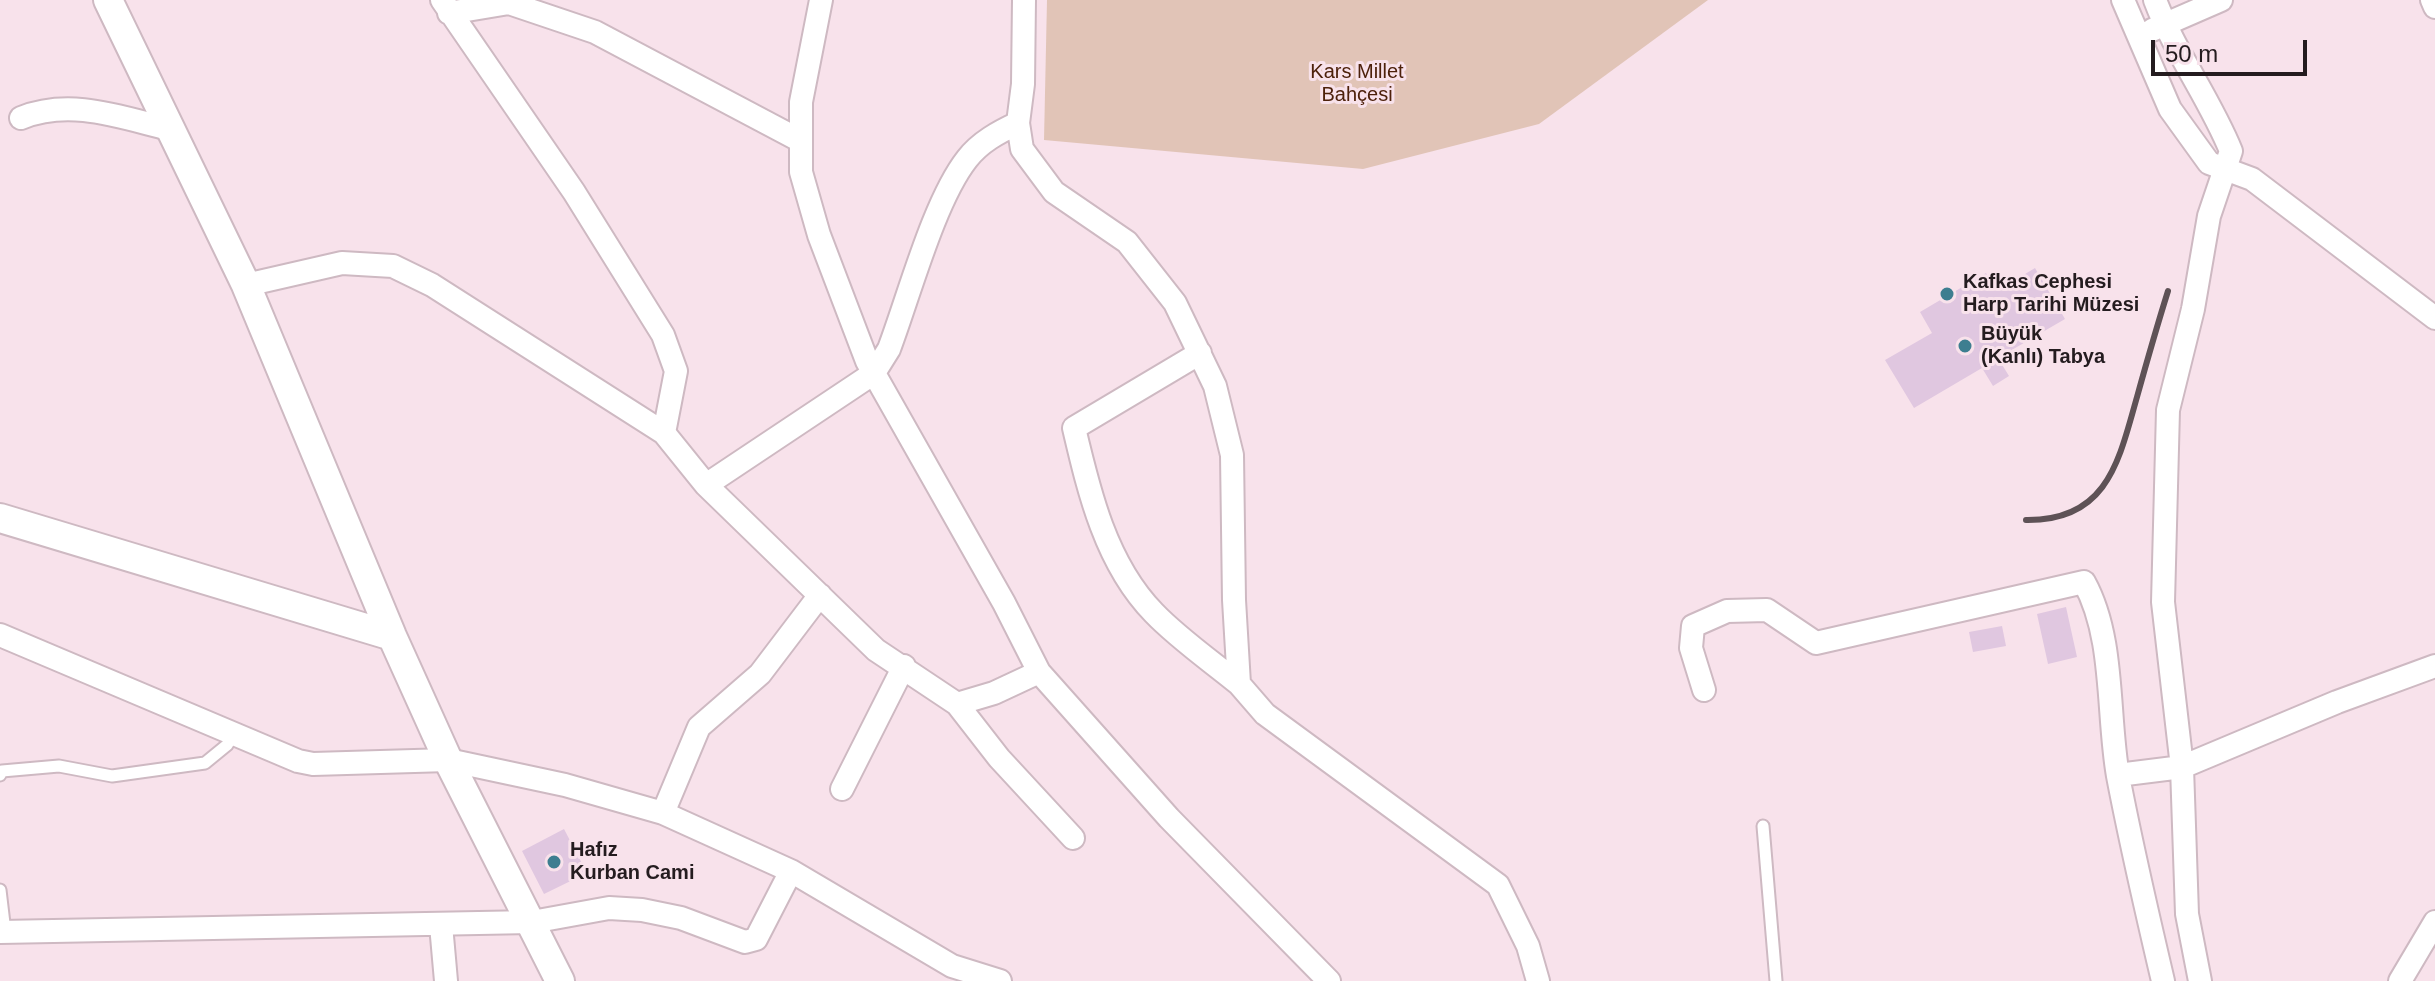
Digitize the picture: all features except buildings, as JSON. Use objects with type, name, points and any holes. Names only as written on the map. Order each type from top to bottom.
[{"type":"street","points":[[108,0],[246,285],[392,636],[448,760],[560,981]]},
{"type":"street","points":[[821,0],[801,102],[801,172],[819,235],[874,373],[1039,672],[1169,818],[1329,981]]},
{"type":"street","points":[[1024,0],[1023,84],[1018,123],[1022,149],[1033,168],[1054,192],[1127,242],[1175,303],[1215,386],[1232,455],[1234,600],[1239,684]]},
{"type":"street","points":[[2123,0],[2136,36],[2178,120],[2209,163],[2252,179],[2435,318]]},
{"type":"street","points":[[2155,0],[2165,25],[2211,104],[2231,151],[2209,216],[2193,309],[2168,410],[2163,602],[2182,767],[2187,914],[2200,981]]},
{"type":"street","points":[[2136,36],[2221,0]]},
{"type":"street","points":[[2432,0],[2435,7]]},
{"type":"street","points":[[446,6],[509,3],[595,32],[801,141]]},
{"type":"street","points":[[446,6],[574,192],[663,335],[676,371],[664,433]]},
{"type":"street","points":[[21,118],[42,110],[86,110],[169,129]]},
{"type":"street","points":[[706,485],[874,373],[889,349],[948,190],[968,157],[989,138],[1018,123]]},
{"type":"street","points":[[246,285],[342,263],[393,266],[432,285],[664,433],[706,485],[876,650],[957,704],[999,758],[1073,838]]},
{"type":"street","points":[[1200,353],[1074,428],[1091,498],[1118,561],[1153,612],[1239,684],[1265,714],[1498,885],[1528,946],[1538,981]]},
{"type":"street","points":[[0,518],[392,636]]},
{"type":"street","points":[[1704,690],[1691,648],[1693,626],[1727,611],[1767,610],[1816,643],[2084,582],[2093,597],[2102,640],[2118,775],[2163,981]]},
{"type":"street","points":[[663,813],[699,727],[760,674],[820,595]]},
{"type":"street","points":[[0,635],[313,764],[448,760],[565,785],[663,813],[791,871],[951,974],[1000,981]]},
{"type":"street","points":[[842,789],[904,666]]},
{"type":"street","points":[[2118,775],[2182,767],[2337,702],[2435,666]]},
{"type":"street","points":[[957,704],[994,693],[1039,672]]},
{"type":"street","points":[[3,932],[532,922],[599,909],[642,910],[681,918],[745,942],[756,939],[767,923],[791,871]]},
{"type":"street","points":[[2400,981],[2435,922]]},
{"type":"street","points":[[441,925],[446,981]]},
{"type":"lane","points":[[0,775],[2,771],[59,766],[112,776],[205,763],[227,745],[234,734]]},
{"type":"lane","points":[[1763,826],[1776,981]]},
{"type":"lane","points":[[0,890],[3,932]]},
{"type":"green space","name":"Kars Millet Bahçesi","points":[[1047,0],[1708,0],[1539,124],[1363,169],[1044,140]]},
{"type":"railway","points":[[2026,520],[2054,518],[2075,510],[2092,498],[2106,482],[2124,443],[2168,291]]},
{"type":"place","name":"Kafkas Cephesi Harp Tarihi Müzesi","points":[[1947,294]]},
{"type":"place","name":"Büyük (Kanlı) Tabya","points":[[1965,346]]},
{"type":"place","name":"Hafız Kurban Cami","points":[[554,862]]}]
